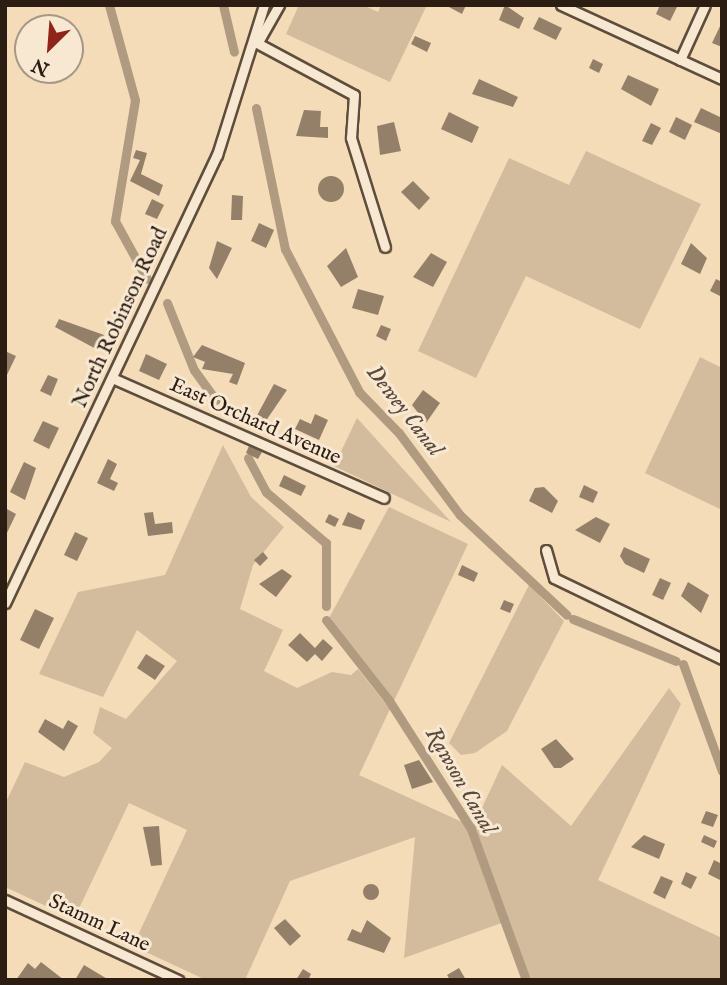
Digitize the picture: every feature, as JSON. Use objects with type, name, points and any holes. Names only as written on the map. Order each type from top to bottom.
[{"type":"street","name":"North Robinson Road","points":[[5,604],[217,155],[257,43],[264,5]]},
{"type":"street","name":"North Robinson Road","points":[[257,43],[279,5]]},
{"type":"street","points":[[561,5],[722,79]]},
{"type":"street","points":[[680,60],[705,5]]},
{"type":"street","points":[[257,43],[354,95],[351,138],[385,247]]},
{"type":"street","name":"East Orchard Avenue","points":[[112,378],[384,498]]},
{"type":"street","points":[[546,550],[554,578],[722,659]]},
{"type":"street","name":"Stamm Lane","points":[[5,900],[178,980]]},
{"type":"shaded area","points":[[299,5],[363,5],[378,12],[381,5],[427,5],[390,82],[286,34]]},
{"type":"shaded area","points":[[586,151],[701,204],[640,329],[526,276],[476,378],[418,351],[509,158],[569,185]]},
{"type":"shaded area","points":[[700,357],[722,368],[722,510],[645,473]]},
{"type":"shaded area","points":[[357,418],[451,522],[334,466]]},
{"type":"shaded area","points":[[223,445],[251,497],[284,527],[253,565],[240,609],[283,630],[264,671],[297,688],[332,672],[351,675],[358,669],[390,709],[359,775],[473,827],[502,765],[571,826],[669,688],[681,704],[598,880],[722,938],[722,980],[530,980],[507,921],[404,958],[415,837],[290,881],[245,980],[206,980],[133,946],[187,830],[129,803],[74,919],[5,887],[5,804],[25,762],[64,777],[99,762],[112,748],[93,733],[100,707],[126,719],[177,661],[137,630],[103,697],[39,674],[78,592],[165,575]]},
{"type":"shaded area","points":[[389,507],[468,544],[393,703],[328,620]]},
{"type":"shaded area","points":[[529,585],[564,621],[507,731],[475,753],[461,755],[449,743]]},
{"type":"building","points":[[445,5],[466,5],[462,14]]},
{"type":"building","points":[[505,5],[524,18],[519,29],[499,20]]},
{"type":"building","points":[[660,5],[678,5],[670,21],[656,14]]},
{"type":"building","points":[[539,17],[562,28],[556,40],[533,29]]},
{"type":"building","points":[[722,22],[722,47],[712,43]]},
{"type":"building","points":[[415,36],[431,43],[427,52],[411,44]]},
{"type":"building","points":[[593,59],[603,64],[599,73],[589,68]]},
{"type":"building","points":[[628,75],[659,89],[651,106],[621,89]]},
{"type":"building","points":[[479,79],[518,97],[513,107],[472,94]]},
{"type":"building","points":[[701,108],[722,118],[722,134],[694,122]]},
{"type":"building","points":[[304,110],[321,111],[320,127],[328,127],[328,138],[296,136]]},
{"type":"building","points":[[449,112],[479,127],[472,143],[441,129]]},
{"type":"building","points":[[676,117],[692,125],[685,140],[669,132]]},
{"type":"building","points":[[394,122],[401,151],[380,155],[377,126]]},
{"type":"building","points":[[651,123],[661,128],[652,145],[642,141]]},
{"type":"building","points":[[136,150],[147,153],[141,174],[163,185],[159,196],[130,181],[140,160],[133,158]]},
{"type":"building","points":[[331,176],[340,180],[344,189],[340,198],[331,202],[322,198],[318,189],[322,180]]},
{"type":"building","points":[[413,181],[430,198],[419,210],[401,192]]},
{"type":"building","points":[[232,195],[243,196],[242,220],[231,220]]},
{"type":"building","points":[[152,199],[164,205],[157,219],[145,214]]},
{"type":"building","points":[[259,223],[274,230],[266,248],[251,241]]},
{"type":"building","points":[[217,241],[232,248],[217,279],[209,268]]},
{"type":"building","points":[[691,243],[707,258],[700,274],[681,264]]},
{"type":"building","points":[[346,248],[358,277],[341,287],[327,266]]},
{"type":"building","points":[[431,253],[447,262],[433,287],[413,277]]},
{"type":"building","points":[[716,279],[722,282],[722,297],[710,291]]},
{"type":"building","points":[[358,289],[384,296],[378,315],[352,308]]},
{"type":"building","points":[[59,319],[104,335],[98,350],[55,327]]},
{"type":"building","points":[[381,325],[391,329],[386,341],[376,336]]},
{"type":"building","points":[[202,345],[245,363],[237,385],[229,382],[233,374],[202,369],[205,362],[193,357]]},
{"type":"building","points":[[5,351],[16,356],[5,379]]},
{"type":"building","points":[[146,354],[167,364],[159,380],[139,371]]},
{"type":"building","points":[[48,375],[58,379],[51,396],[40,391]]},
{"type":"building","points":[[274,384],[287,390],[263,425],[254,421]]},
{"type":"building","points":[[423,390],[440,403],[426,423],[412,405]]},
{"type":"building","points":[[315,414],[328,420],[319,440],[295,429],[300,419],[311,424]]},
{"type":"building","points":[[43,421],[59,428],[49,449],[33,441]]},
{"type":"building","points":[[249,446],[262,452],[258,459],[246,453]]},
{"type":"building","points":[[108,459],[117,464],[110,479],[118,483],[114,491],[97,483]]},
{"type":"building","points":[[24,462],[36,468],[25,500],[10,492]]},
{"type":"building","points":[[284,475],[306,486],[301,496],[279,486]]},
{"type":"building","points":[[584,485],[598,492],[593,503],[579,497]]},
{"type":"building","points":[[544,487],[558,501],[552,513],[529,501],[535,488]]},
{"type":"building","points":[[5,508],[16,514],[5,537]]},
{"type":"building","points":[[153,512],[155,524],[172,522],[173,533],[148,536],[144,513]]},
{"type":"building","points":[[348,512],[365,520],[361,530],[342,525]]},
{"type":"building","points":[[329,514],[339,519],[335,527],[325,522]]},
{"type":"building","points":[[596,517],[610,524],[600,543],[575,530]]},
{"type":"building","points":[[75,532],[88,538],[77,561],[64,555]]},
{"type":"building","points":[[624,547],[650,559],[644,573],[625,564],[620,556]]},
{"type":"building","points":[[263,552],[268,558],[260,566],[254,560]]},
{"type":"building","points":[[462,565],[478,573],[474,582],[458,575]]},
{"type":"building","points":[[282,569],[292,576],[276,597],[259,584]]},
{"type":"building","points":[[660,578],[671,583],[663,600],[652,595]]},
{"type":"building","points":[[688,582],[709,595],[701,613],[681,596]]},
{"type":"building","points":[[504,600],[514,604],[510,613],[500,609]]},
{"type":"building","points":[[35,609],[54,618],[39,649],[20,640]]},
{"type":"building","points":[[300,633],[315,648],[323,639],[333,648],[322,661],[315,654],[307,662],[288,645]]},
{"type":"building","points":[[146,654],[165,666],[155,680],[137,668]]},
{"type":"building","points":[[45,719],[63,729],[68,720],[78,726],[64,751],[38,732]]},
{"type":"building","points":[[556,739],[574,759],[561,768],[554,768],[541,749]]},
{"type":"building","points":[[419,760],[433,782],[412,789],[404,765]]},
{"type":"building","points":[[706,811],[718,815],[713,827],[701,823]]},
{"type":"building","points":[[159,826],[162,865],[151,866],[143,827]]},
{"type":"building","points":[[644,835],[665,844],[659,859],[631,847]]},
{"type":"building","points":[[704,835],[717,841],[714,848],[701,842]]},
{"type":"building","points":[[714,860],[722,864],[722,881],[708,874]]},
{"type":"building","points":[[686,872],[697,877],[691,889],[681,884]]},
{"type":"building","points":[[661,876],[673,881],[665,899],[653,893]]},
{"type":"building","points":[[368,884],[374,884],[379,892],[377,898],[368,900],[363,895],[363,889]]},
{"type":"building","points":[[285,919],[301,936],[290,946],[274,928]]},
{"type":"building","points":[[367,920],[391,938],[384,953],[347,940],[352,929],[361,933]]},
{"type":"building","points":[[41,962],[64,980],[16,980],[28,963],[35,969]]},
{"type":"building","points":[[84,965],[109,980],[75,980]]},
{"type":"building","points":[[459,968],[466,980],[450,980],[447,975]]},
{"type":"building","points":[[303,969],[311,974],[308,980],[296,980]]},
{"type":"waterway","name":"Rawson Canal","points":[[109,5],[135,100],[115,221],[147,279]]},
{"type":"waterway","name":"Dewey Canal","points":[[223,5],[234,52]]},
{"type":"waterway","name":"Dewey Canal","points":[[256,108],[285,249],[359,392],[399,433],[460,515],[567,615]]},
{"type":"waterway","name":"Rawson Canal","points":[[167,303],[194,370],[216,400]]},
{"type":"waterway","name":"Rawson Canal","points":[[248,458],[266,492],[326,543],[326,606]]},
{"type":"waterway","name":"Dewey Canal","points":[[573,619],[676,661]]},
{"type":"waterway","name":"Rawson Canal","points":[[326,620],[388,699],[471,829],[526,980]]},
{"type":"waterway","name":"Dewey Canal","points":[[683,664],[722,771]]}]
